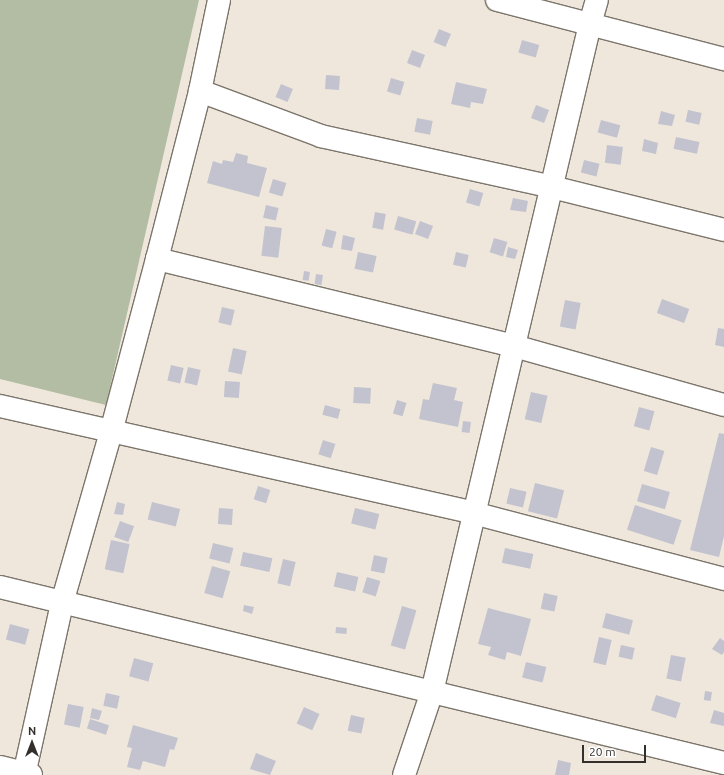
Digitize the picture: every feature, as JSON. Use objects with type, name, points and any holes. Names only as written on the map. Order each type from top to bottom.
[{"type":"street","points":[[0,767],[27,774],[62,603],[111,432],[157,259],[200,91],[219,0]]},
{"type":"street","points":[[497,0],[724,59]]},
{"type":"street","points":[[404,775],[432,692],[590,24],[597,0]]},
{"type":"street","points":[[200,91],[321,136],[552,186],[724,230]]},
{"type":"street","points":[[157,259],[514,346],[724,405]]},
{"type":"street","points":[[0,406],[474,513],[724,579]]},
{"type":"street","points":[[0,587],[724,763]]},
{"type":"green space","points":[[0,0],[199,0],[106,405],[0,379]]},
{"type":"building","points":[[439,29],[451,34],[445,47],[434,42]]},
{"type":"building","points":[[522,40],[539,45],[536,57],[518,52]]},
{"type":"building","points":[[412,50],[425,55],[420,68],[407,63]]},
{"type":"building","points":[[326,75],[340,76],[339,90],[325,89]]},
{"type":"building","points":[[391,78],[404,82],[400,95],[387,91]]},
{"type":"building","points":[[456,82],[487,89],[483,104],[471,102],[470,108],[451,104]]},
{"type":"building","points":[[281,84],[293,89],[287,102],[276,97]]},
{"type":"building","points":[[536,105],[549,110],[544,123],[531,118]]},
{"type":"building","points":[[688,110],[702,113],[699,125],[686,122]]},
{"type":"building","points":[[661,111],[675,115],[672,126],[658,124]]},
{"type":"building","points":[[417,118],[433,121],[430,135],[414,132]]},
{"type":"building","points":[[601,120],[620,125],[617,138],[598,133]]},
{"type":"building","points":[[676,137],[699,142],[697,154],[674,149]]},
{"type":"building","points":[[644,139],[658,143],[656,154],[642,151]]},
{"type":"building","points":[[607,145],[623,147],[621,165],[605,163]]},
{"type":"building","points":[[236,153],[248,156],[247,163],[267,168],[259,197],[207,183],[213,161],[222,164],[223,160],[233,162]]},
{"type":"building","points":[[584,160],[600,164],[596,176],[581,173]]},
{"type":"building","points":[[273,179],[286,183],[282,196],[269,192]]},
{"type":"building","points":[[470,189],[483,193],[479,206],[466,202]]},
{"type":"building","points":[[513,198],[528,201],[526,212],[510,210]]},
{"type":"building","points":[[266,205],[279,208],[276,221],[263,218]]},
{"type":"building","points":[[375,212],[386,214],[383,230],[372,228]]},
{"type":"building","points":[[398,216],[416,221],[412,235],[394,229]]},
{"type":"building","points":[[420,221],[433,226],[428,239],[415,234]]},
{"type":"building","points":[[265,226],[282,228],[278,258],[261,256]]},
{"type":"building","points":[[326,229],[337,232],[332,248],[322,245]]},
{"type":"building","points":[[343,235],[355,238],[352,251],[341,249]]},
{"type":"building","points":[[494,238],[507,242],[503,256],[490,252]]},
{"type":"building","points":[[508,247],[518,250],[515,259],[506,257]]},
{"type":"building","points":[[358,252],[377,256],[373,273],[354,269]]},
{"type":"building","points":[[456,252],[469,255],[466,268],[453,265]]},
{"type":"building","points":[[304,271],[310,272],[309,281],[303,280]]},
{"type":"building","points":[[316,274],[323,275],[322,285],[315,284]]},
{"type":"building","points":[[662,299],[689,309],[684,323],[657,313]]},
{"type":"building","points":[[565,300],[581,303],[576,330],[560,327]]},
{"type":"building","points":[[222,307],[235,310],[231,326],[218,323]]},
{"type":"building","points":[[718,328],[724,329],[724,347],[715,345]]},
{"type":"building","points":[[233,348],[247,351],[242,374],[228,371]]},
{"type":"building","points":[[171,365],[184,368],[180,384],[167,381]]},
{"type":"building","points":[[188,367],[201,370],[197,386],[184,383]]},
{"type":"building","points":[[225,381],[240,382],[239,398],[224,397]]},
{"type":"building","points":[[433,383],[457,388],[454,400],[463,402],[458,427],[419,419],[423,399],[429,400]]},
{"type":"building","points":[[354,387],[371,388],[370,404],[353,403]]},
{"type":"building","points":[[531,392],[548,396],[541,423],[525,419]]},
{"type":"building","points":[[397,400],[407,403],[402,416],[393,413]]},
{"type":"building","points":[[325,405],[340,409],[338,419],[322,415]]},
{"type":"building","points":[[639,407],[654,411],[649,430],[634,426]]},
{"type":"building","points":[[463,421],[471,422],[470,433],[462,432]]},
{"type":"building","points":[[719,433],[724,434],[724,536],[719,557],[690,550]]},
{"type":"building","points":[[323,440],[335,444],[331,458],[318,454]]},
{"type":"building","points":[[651,447],[664,451],[657,475],[644,471]]},
{"type":"building","points":[[535,483],[564,490],[557,518],[528,511]]},
{"type":"building","points":[[642,484],[670,492],[665,509],[637,501]]},
{"type":"building","points":[[258,486],[270,490],[266,503],[254,499]]},
{"type":"building","points":[[510,488],[527,492],[523,507],[506,504]]},
{"type":"building","points":[[117,502],[125,504],[123,515],[114,514]]},
{"type":"building","points":[[152,502],[180,509],[176,526],[148,519]]},
{"type":"building","points":[[635,505],[682,520],[674,545],[627,530]]},
{"type":"building","points":[[219,508],[233,509],[232,525],[218,524]]},
{"type":"building","points":[[355,508],[379,514],[375,530],[351,524]]},
{"type":"building","points":[[120,521],[134,526],[128,542],[114,537]]},
{"type":"building","points":[[111,540],[130,544],[123,573],[105,569]]},
{"type":"building","points":[[213,543],[233,548],[230,564],[209,559]]},
{"type":"building","points":[[505,548],[533,554],[530,569],[502,563]]},
{"type":"building","points":[[243,552],[272,558],[269,572],[240,566]]},
{"type":"building","points":[[374,555],[388,558],[384,574],[371,571]]},
{"type":"building","points":[[283,559],[296,562],[290,586],[277,583]]},
{"type":"building","points":[[212,566],[230,571],[223,598],[204,593]]},
{"type":"building","points":[[337,572],[358,577],[355,592],[334,587]]},
{"type":"building","points":[[367,577],[380,581],[376,596],[362,592]]},
{"type":"building","points":[[544,593],[558,596],[554,612],[541,609]]},
{"type":"building","points":[[244,605],[254,607],[252,614],[243,611]]},
{"type":"building","points":[[402,606],[416,610],[405,650],[391,645]]},
{"type":"building","points":[[488,608],[531,619],[521,656],[507,652],[505,660],[488,655],[491,647],[478,644]]},
{"type":"building","points":[[606,613],[633,620],[629,635],[602,627]]},
{"type":"building","points":[[10,624],[29,629],[25,645],[6,639]]},
{"type":"building","points":[[336,627],[347,628],[346,634],[335,633]]},
{"type":"building","points":[[599,637],[612,640],[606,665],[593,662]]},
{"type":"building","points":[[720,638],[724,641],[724,652],[722,655],[712,649]]},
{"type":"building","points":[[621,645],[635,648],[632,660],[619,657]]},
{"type":"building","points":[[671,655],[686,658],[681,681],[666,679]]},
{"type":"building","points":[[134,658],[153,663],[148,682],[129,676]]},
{"type":"building","points":[[526,662],[546,667],[543,683],[522,678]]},
{"type":"building","points":[[705,691],[712,692],[711,701],[704,700]]},
{"type":"building","points":[[106,693],[120,696],[117,709],[103,706]]},
{"type":"building","points":[[656,695],[681,703],[676,718],[651,710]]},
{"type":"building","points":[[68,704],[84,707],[80,728],[64,725]]},
{"type":"building","points":[[304,707],[320,714],[312,730],[297,723]]},
{"type":"building","points":[[92,708],[102,711],[99,720],[90,718]]},
{"type":"building","points":[[714,710],[724,713],[724,726],[710,723]]},
{"type":"building","points":[[351,715],[365,718],[361,734],[348,731]]},
{"type":"building","points":[[90,719],[109,725],[106,735],[87,729]]},
{"type":"building","points":[[133,725],[178,738],[174,750],[170,749],[165,767],[143,761],[140,770],[127,767],[132,748],[127,747]]},
{"type":"building","points":[[256,753],[276,761],[270,775],[250,769]]},
{"type":"building","points":[[558,760],[571,763],[569,775],[555,775]]}]
